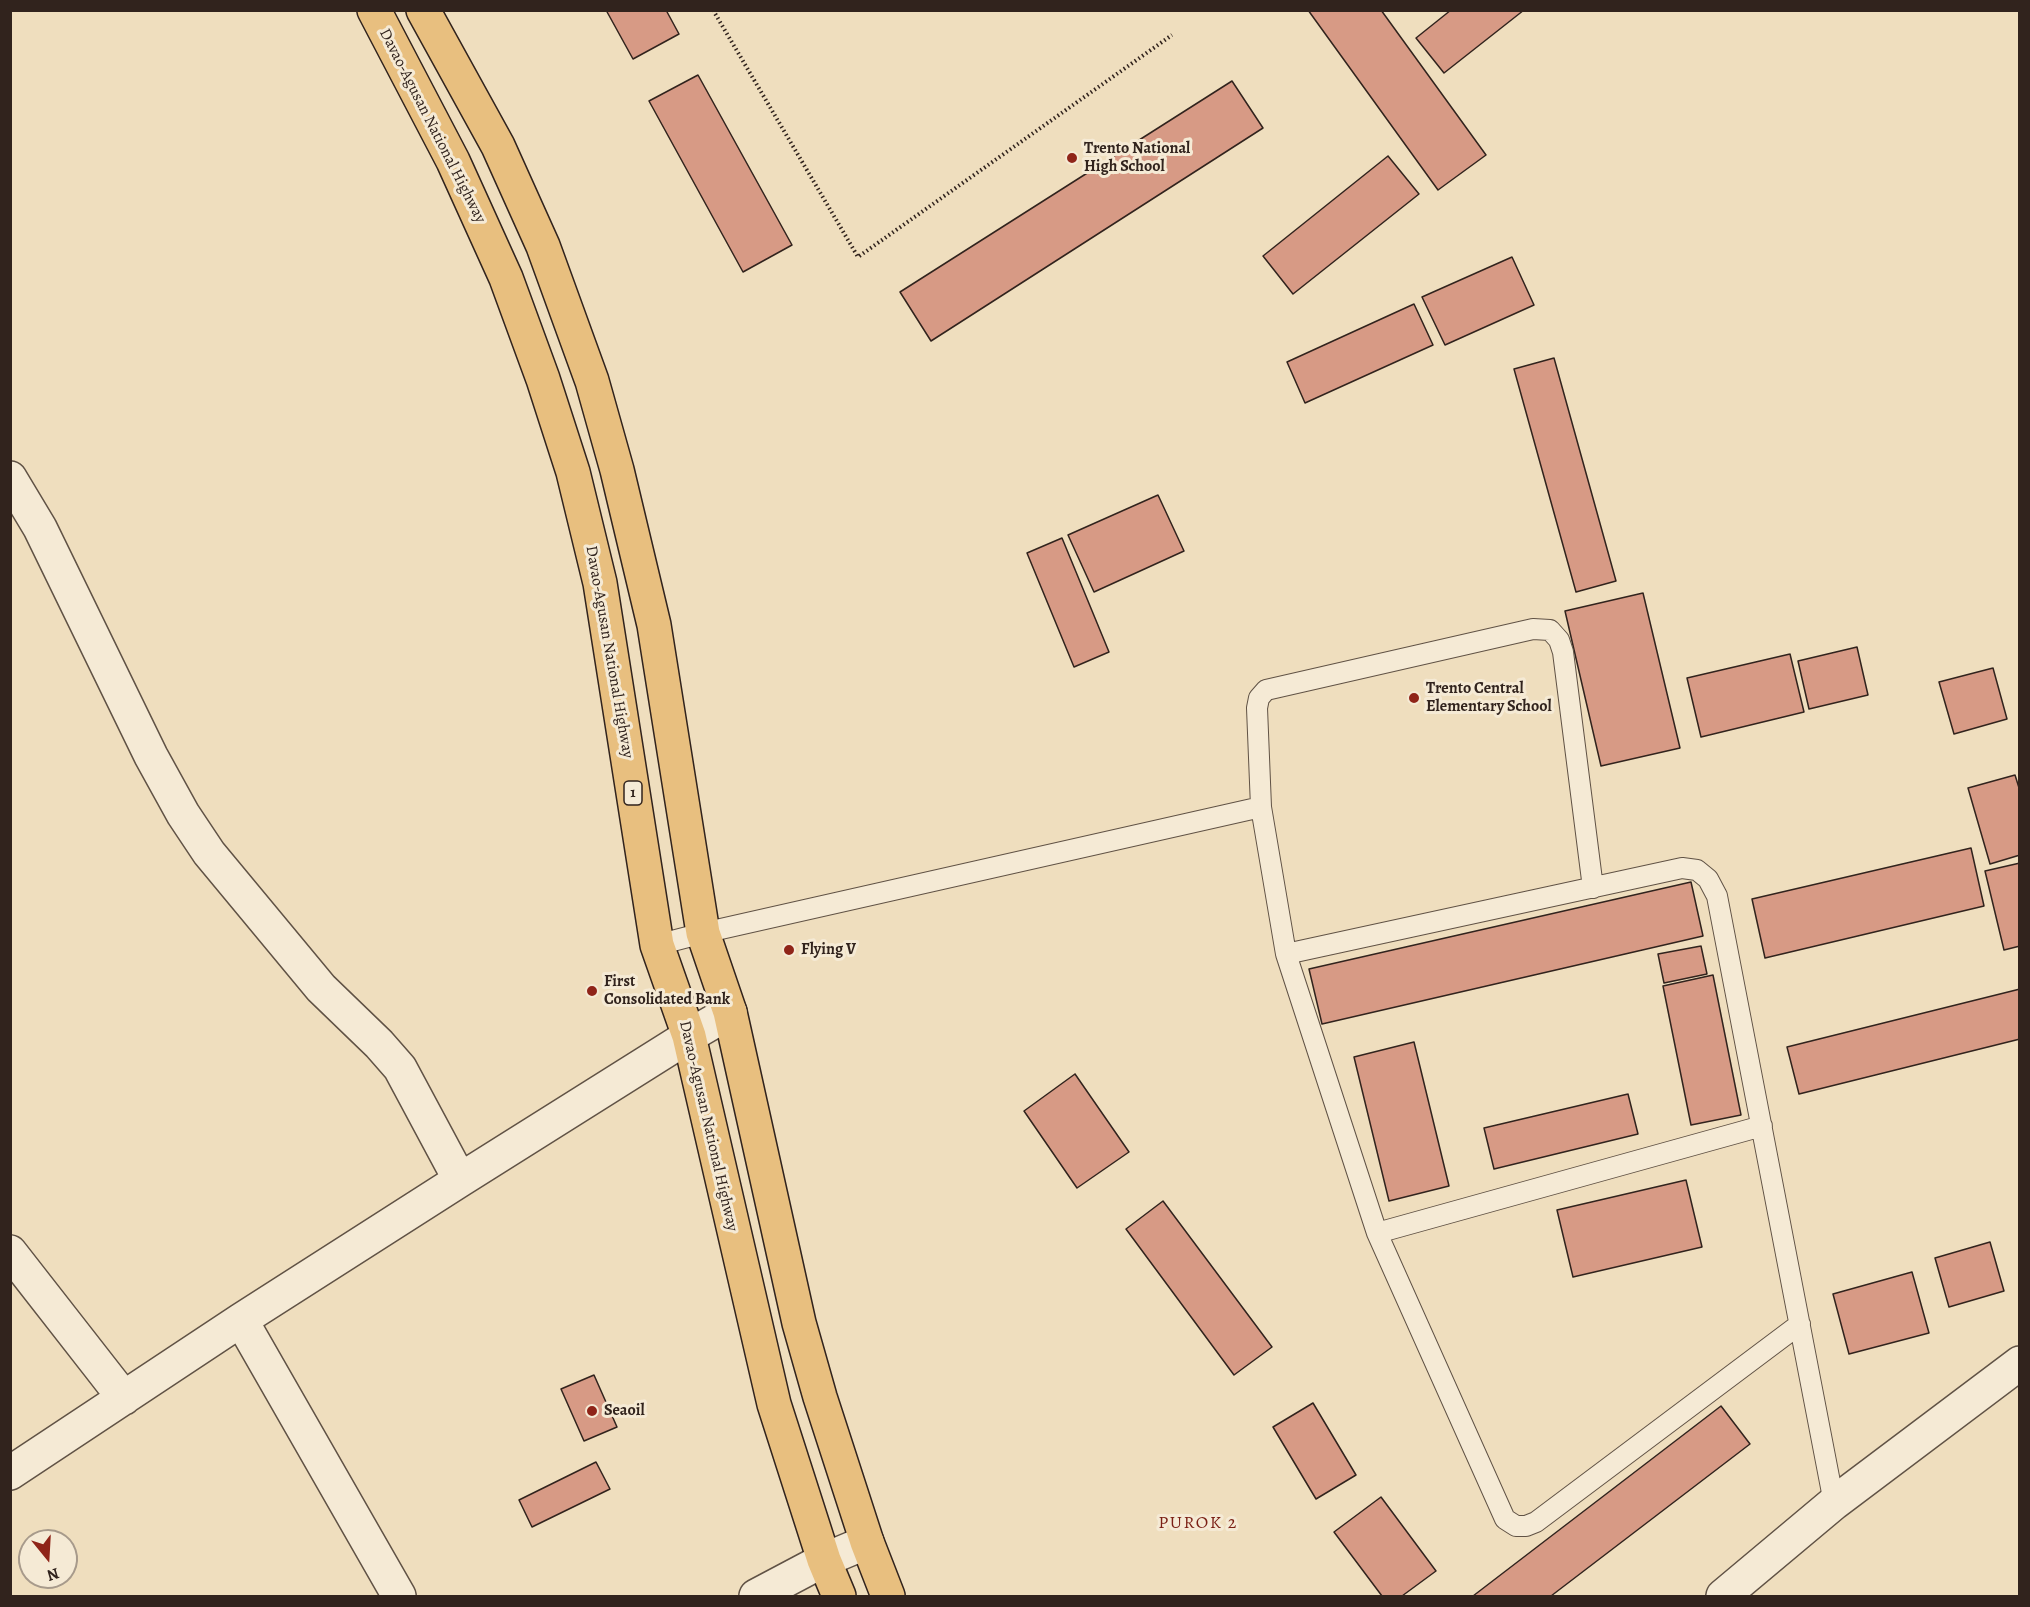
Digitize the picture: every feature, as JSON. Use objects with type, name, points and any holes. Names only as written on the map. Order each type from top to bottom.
[{"type":"highway","name":"Davao-Agusan National Highway","points":[[374,10],[453,161],[506,278],[543,379],[573,472],[600,583],[657,945],[689,1036],[774,1404],[824,1560],[839,1596]]},
{"type":"highway","points":[[423,10],[498,146],[543,246],[592,381],[617,470],[654,625],[703,933],[730,1012],[799,1323],[820,1397],[867,1542],[888,1596]]},
{"type":"highway","points":[[757,1335],[799,1323]]},
{"type":"street","points":[[10,478],[40,528],[183,814],[209,853],[321,988],[379,1044],[400,1068],[460,1180]]},
{"type":"street","points":[[10,1473],[241,1320],[730,1012]]},
{"type":"street","points":[[10,1252],[124,1398]]},
{"type":"street","points":[[241,1320],[399,1596]]},
{"type":"street","points":[[1723,1596],[1834,1503],[2019,1363]]},
{"type":"street","points":[[756,1596],[824,1560],[867,1542]]},
{"type":"lane","points":[[1593,888],[1563,652],[1559,640],[1550,630],[1533,629],[1266,690],[1259,698],[1257,708],[1261,807],[1286,954],[1377,1233],[1505,1519],[1516,1526],[1526,1526],[1536,1522],[1800,1324]]},
{"type":"lane","points":[[657,945],[1261,807]]},
{"type":"lane","points":[[1286,954],[1682,868],[1697,870],[1708,879],[1717,896],[1834,1503]]},
{"type":"lane","points":[[1377,1233],[1762,1126]]},
{"type":"path","points":[[713,10],[858,257],[1172,35]]},
{"type":"building","points":[[606,10],[666,10],[679,34],[633,59]]},
{"type":"building","points":[[1308,10],[1381,10],[1486,155],[1438,190]]},
{"type":"building","points":[[1451,10],[1524,10],[1444,73],[1416,38]]},
{"type":"building","points":[[698,75],[792,245],[743,272],[649,101]]},
{"type":"building","points":[[1232,81],[1263,128],[931,341],[900,292]]},
{"type":"building","points":[[1388,156],[1419,194],[1293,294],[1263,256]]},
{"type":"building","points":[[1512,257],[1534,305],[1445,345],[1422,297]]},
{"type":"building","points":[[1414,304],[1433,345],[1305,403],[1287,362]]},
{"type":"building","points":[[1554,358],[1616,581],[1576,592],[1514,369]]},
{"type":"building","points":[[1158,495],[1184,551],[1094,592],[1068,535]]},
{"type":"building","points":[[1062,538],[1109,652],[1074,667],[1027,553]]},
{"type":"building","points":[[1643,593],[1680,748],[1601,766],[1565,611]]},
{"type":"building","points":[[1857,647],[1868,695],[1809,709],[1798,661]]},
{"type":"building","points":[[1790,654],[1804,712],[1701,737],[1687,678]]},
{"type":"building","points":[[1993,668],[2007,719],[1954,734],[1939,682]]},
{"type":"building","points":[[2015,775],[2020,791],[2020,855],[1990,864],[1968,788]]},
{"type":"building","points":[[1971,848],[1984,906],[1765,958],[1752,899]]},
{"type":"building","points":[[2020,863],[2020,946],[2004,950],[1985,871]]},
{"type":"building","points":[[1691,882],[1703,936],[1322,1024],[1309,969]]},
{"type":"building","points":[[1701,946],[1707,974],[1664,983],[1658,954]]},
{"type":"building","points":[[1713,975],[1741,1115],[1691,1125],[1663,986]]},
{"type":"building","points":[[2020,989],[2020,1039],[1799,1094],[1787,1047]]},
{"type":"building","points":[[1414,1042],[1449,1186],[1389,1201],[1354,1057]]},
{"type":"building","points":[[1075,1074],[1129,1152],[1077,1188],[1024,1111]]},
{"type":"building","points":[[1628,1094],[1638,1134],[1494,1169],[1484,1128]]},
{"type":"building","points":[[1686,1180],[1702,1247],[1573,1277],[1557,1210]]},
{"type":"building","points":[[1163,1201],[1272,1347],[1234,1375],[1126,1229]]},
{"type":"building","points":[[1990,1242],[2004,1291],[1949,1307],[1935,1258]]},
{"type":"building","points":[[1912,1272],[1929,1333],[1849,1354],[1833,1294]]},
{"type":"building","points":[[594,1375],[617,1427],[584,1441],[561,1389]]},
{"type":"building","points":[[1313,1403],[1356,1475],[1316,1499],[1273,1427]]},
{"type":"building","points":[[1721,1406],[1750,1444],[1551,1596],[1473,1596]]},
{"type":"building","points":[[596,1462],[610,1489],[532,1527],[519,1500]]},
{"type":"building","points":[[1381,1497],[1436,1571],[1402,1596],[1382,1596],[1334,1532]]},
{"type":"place","name":"Trento National High School","points":[[1072,158]]},
{"type":"place","name":"Trento Central Elementary School","points":[[1414,698]]},
{"type":"place","name":"Flying V","points":[[789,950]]},
{"type":"place","name":"First Consolidated Bank","points":[[592,991]]},
{"type":"place","name":"Seaoil","points":[[592,1411]]},
{"type":"district","name":"PUROK 2","points":[[1198,1524]]}]
